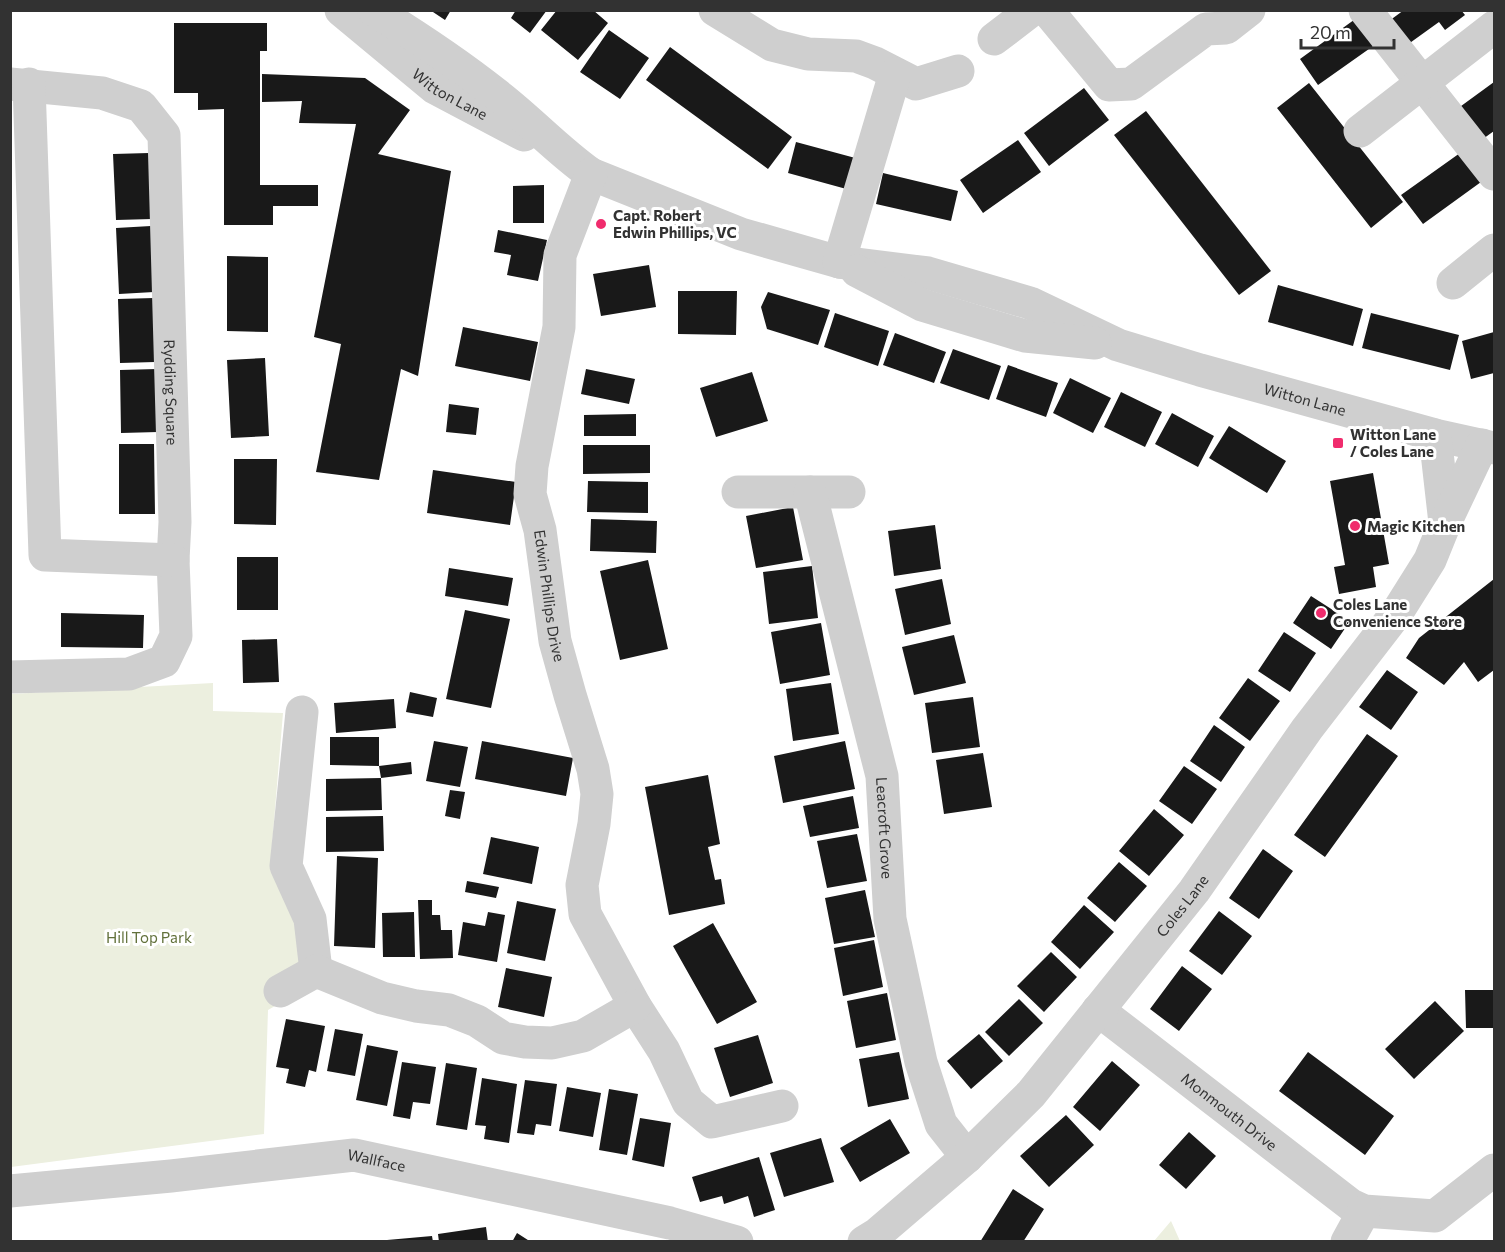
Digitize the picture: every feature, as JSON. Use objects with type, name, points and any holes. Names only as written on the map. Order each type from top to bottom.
[{"type":"street","name":"Witton Lane","points":[[341,10],[435,88],[581,167],[741,234],[840,262],[928,273],[979,287],[1030,303],[1118,345],[1435,435],[1488,446]]},
{"type":"street","name":"Witton Lane","points":[[374,10],[452,61],[497,95],[581,167]]},
{"type":"street","points":[[715,10],[772,45],[808,54],[856,56],[916,84],[958,71]]},
{"type":"street","points":[[994,39],[1032,10]]},
{"type":"street","points":[[1047,10],[1109,86],[1131,84],[1206,29],[1226,28],[1250,10]]},
{"type":"street","points":[[1365,10],[1494,174]]},
{"type":"street","points":[[1360,131],[1494,27]]},
{"type":"street","points":[[840,262],[895,74]]},
{"type":"street","points":[[20,84],[45,555],[173,560]]},
{"type":"street","name":"Rydding Square","points":[[10,677],[129,674],[164,661],[176,636],[164,135],[141,106],[102,93],[20,84]]},
{"type":"street","name":"Edwin Phillips Drive","points":[[581,167],[560,255],[559,327],[532,466],[530,494],[540,530],[555,642],[593,769],[597,794],[594,824],[582,885],[585,914],[635,1006],[664,1051],[688,1102],[712,1122],[782,1106]]},
{"type":"street","points":[[1453,283],[1494,250]]},
{"type":"street","name":"Coles Lane","points":[[1435,435],[1445,523]]},
{"type":"street","name":"Coles Lane","points":[[864,1242],[877,1234],[967,1157],[1031,1094],[1194,891],[1307,729],[1398,611],[1430,560],[1445,523],[1488,446]]},
{"type":"street","points":[[738,492],[849,492]]},
{"type":"street","name":"Leacroft Grove","points":[[810,492],[882,777],[890,919],[921,1062],[941,1124],[967,1157]]},
{"type":"street","points":[[302,712],[286,866],[310,919],[316,971]]},
{"type":"street","points":[[316,971],[382,998],[416,1006],[449,1010],[477,1021],[503,1038],[525,1042],[552,1043],[583,1036],[635,1006]]},
{"type":"street","points":[[280,991],[316,971]]},
{"type":"street","name":"Monmouth Drive","points":[[1098,1010],[1351,1205],[1364,1211],[1435,1216],[1494,1170]]},
{"type":"street","name":"Wallface","points":[[10,1191],[171,1176],[354,1155],[670,1223],[737,1242]]},
{"type":"street","points":[[1347,1242],[1364,1211]]},
{"type":"green space","name":"Hill Top Park","points":[[213,683],[213,711],[283,713],[270,869],[299,919],[305,989],[268,1010],[264,1134],[11,1167],[11,694]]},
{"type":"green space","points":[[1171,1221],[1180,1241],[1154,1241]]},
{"type":"building","points":[[430,10],[451,10],[445,20]]},
{"type":"building","points":[[516,10],[547,10],[530,33],[511,18]]},
{"type":"building","points":[[557,10],[593,10],[608,23],[578,60],[541,30]]},
{"type":"building","points":[[1404,10],[1461,10],[1465,15],[1445,30],[1439,22],[1407,45],[1389,21]]},
{"type":"building","points":[[1358,17],[1376,44],[1318,85],[1300,59]]},
{"type":"building","points":[[174,23],[267,23],[267,51],[260,51],[260,185],[318,185],[318,206],[273,206],[273,225],[224,225],[224,109],[198,110],[198,93],[174,93]]},
{"type":"building","points":[[609,30],[649,58],[620,99],[580,72]]},
{"type":"building","points":[[670,47],[792,137],[768,169],[646,80]]},
{"type":"building","points":[[262,74],[365,78],[410,110],[378,154],[451,171],[418,376],[401,369],[379,480],[316,472],[341,344],[314,337],[356,124],[299,123],[302,101],[262,102]]},
{"type":"building","points":[[1494,82],[1494,131],[1480,141],[1457,109]]},
{"type":"building","points":[[1309,83],[1403,202],[1371,228],[1277,108]]},
{"type":"building","points":[[1084,88],[1109,120],[1049,166],[1024,133]]},
{"type":"building","points":[[1146,111],[1271,271],[1239,295],[1114,135]]},
{"type":"building","points":[[1018,140],[1041,172],[983,213],[960,180]]},
{"type":"building","points":[[796,142],[859,159],[850,190],[788,173]]},
{"type":"building","points":[[149,153],[152,219],[116,220],[113,154]]},
{"type":"building","points":[[1460,153],[1481,182],[1423,224],[1401,195]]},
{"type":"building","points":[[883,173],[958,191],[951,221],[876,204]]},
{"type":"building","points":[[544,185],[544,223],[513,223],[513,186]]},
{"type":"building","points":[[151,226],[154,292],[119,294],[116,228]]},
{"type":"building","points":[[498,230],[547,240],[538,281],[507,275],[511,255],[494,252]]},
{"type":"building","points":[[227,256],[268,257],[268,332],[227,331]]},
{"type":"building","points":[[649,265],[656,307],[601,316],[593,274]]},
{"type":"building","points":[[1278,285],[1363,309],[1353,346],[1268,322]]},
{"type":"building","points":[[678,291],[737,291],[736,335],[678,334]]},
{"type":"building","points":[[768,292],[830,310],[818,345],[767,329],[761,307]]},
{"type":"building","points":[[154,298],[155,362],[120,363],[118,299]]},
{"type":"building","points":[[835,313],[889,331],[878,366],[824,347]]},
{"type":"building","points":[[1371,313],[1459,335],[1450,370],[1362,348]]},
{"type":"building","points":[[463,327],[538,342],[530,381],[455,366]]},
{"type":"building","points":[[1494,332],[1494,373],[1471,379],[1462,341]]},
{"type":"building","points":[[895,333],[946,352],[934,383],[883,365]]},
{"type":"building","points":[[953,349],[1001,366],[989,400],[940,383]]},
{"type":"building","points":[[265,358],[269,436],[231,438],[227,360]]},
{"type":"building","points":[[1008,365],[1058,383],[1046,417],[996,399]]},
{"type":"building","points":[[157,369],[158,432],[121,433],[120,370]]},
{"type":"building","points":[[586,369],[635,379],[629,404],[581,394]]},
{"type":"building","points":[[752,372],[768,421],[716,437],[700,388]]},
{"type":"building","points":[[1070,378],[1111,398],[1093,433],[1053,413]]},
{"type":"building","points":[[1121,392],[1162,412],[1145,447],[1104,427]]},
{"type":"building","points":[[449,404],[479,408],[476,435],[446,432]]},
{"type":"building","points":[[1172,413],[1214,436],[1198,467],[1155,444]]},
{"type":"building","points":[[636,414],[636,436],[584,436],[584,415]]},
{"type":"building","points":[[1229,426],[1286,461],[1267,493],[1209,458]]},
{"type":"building","points":[[119,444],[154,444],[155,514],[119,514]]},
{"type":"building","points":[[583,445],[650,445],[650,473],[583,474]]},
{"type":"building","points":[[234,459],[277,459],[276,525],[234,524]]},
{"type":"building","points":[[433,470],[516,482],[510,525],[427,513]]},
{"type":"building","points":[[1373,473],[1389,564],[1373,567],[1376,587],[1339,594],[1334,567],[1345,565],[1330,481]]},
{"type":"building","points":[[588,481],[648,482],[648,513],[587,512]]},
{"type":"building","points":[[793,507],[803,560],[756,568],[746,516]]},
{"type":"building","points":[[591,519],[657,521],[656,553],[590,551]]},
{"type":"building","points":[[935,525],[941,569],[894,576],[888,531]]},
{"type":"building","points":[[237,557],[278,557],[278,610],[237,610]]},
{"type":"building","points":[[648,560],[668,649],[620,660],[600,571]]},
{"type":"building","points":[[812,566],[818,618],[769,624],[763,572]]},
{"type":"building","points":[[449,568],[513,578],[508,606],[445,596]]},
{"type":"building","points":[[942,579],[951,624],[905,635],[895,589]]},
{"type":"building","points":[[1494,579],[1494,670],[1478,682],[1464,662],[1444,685],[1406,658],[1419,638]]},
{"type":"building","points":[[1311,596],[1350,621],[1331,649],[1293,623]]},
{"type":"building","points":[[465,610],[510,619],[491,708],[446,699]]},
{"type":"building","points":[[61,613],[144,615],[143,648],[61,647]]},
{"type":"building","points":[[821,623],[830,675],[780,684],[771,632]]},
{"type":"building","points":[[1284,632],[1316,653],[1290,692],[1258,671]]},
{"type":"building","points":[[954,635],[966,683],[914,695],[902,647]]},
{"type":"building","points":[[277,639],[279,682],[243,683],[242,640]]},
{"type":"building","points":[[1387,670],[1418,692],[1391,730],[1359,707]]},
{"type":"building","points":[[1248,678],[1280,701],[1250,741],[1219,718]]},
{"type":"building","points":[[831,683],[839,734],[793,741],[786,689]]},
{"type":"building","points":[[410,692],[437,698],[433,717],[406,712]]},
{"type":"building","points":[[973,697],[980,747],[932,753],[925,703]]},
{"type":"building","points":[[394,699],[396,728],[336,733],[334,703]]},
{"type":"building","points":[[1214,725],[1245,747],[1221,782],[1190,761]]},
{"type":"building","points":[[1367,734],[1398,756],[1325,857],[1294,835]]},
{"type":"building","points":[[330,737],[379,737],[379,766],[330,765]]},
{"type":"building","points":[[434,741],[468,747],[460,787],[426,781]]},
{"type":"building","points":[[482,741],[573,758],[566,796],[475,779]]},
{"type":"building","points":[[845,741],[855,789],[783,803],[774,756]]},
{"type":"building","points":[[983,753],[992,807],[944,814],[936,760]]},
{"type":"building","points":[[411,762],[412,774],[381,778],[379,766]]},
{"type":"building","points":[[1184,766],[1217,789],[1192,824],[1159,801]]},
{"type":"building","points":[[708,775],[720,844],[708,847],[715,880],[721,879],[725,904],[669,915],[645,787]]},
{"type":"building","points":[[381,778],[382,810],[326,811],[326,779]]},
{"type":"building","points":[[450,790],[465,792],[460,819],[445,816]]},
{"type":"building","points":[[853,796],[859,828],[810,837],[803,806]]},
{"type":"building","points":[[1154,809],[1184,835],[1149,876],[1119,851]]},
{"type":"building","points":[[383,816],[384,851],[326,852],[326,817]]},
{"type":"building","points":[[857,834],[867,881],[827,888],[817,841]]},
{"type":"building","points":[[491,837],[539,847],[532,884],[483,874]]},
{"type":"building","points":[[1263,849],[1293,871],[1259,919],[1229,898]]},
{"type":"building","points":[[337,856],[378,858],[375,948],[334,946]]},
{"type":"building","points":[[1119,862],[1147,886],[1115,922],[1087,898]]},
{"type":"building","points":[[467,881],[499,887],[496,898],[465,892]]},
{"type":"building","points":[[865,890],[875,937],[834,944],[825,898]]},
{"type":"building","points":[[418,900],[432,900],[432,915],[440,915],[441,930],[452,930],[453,958],[420,959]]},
{"type":"building","points":[[517,901],[556,909],[545,961],[507,953]]},
{"type":"building","points":[[1084,905],[1114,932],[1080,969],[1051,942]]},
{"type":"building","points":[[1219,911],[1252,936],[1222,975],[1189,951]]},
{"type":"building","points":[[414,912],[415,957],[383,957],[382,913]]},
{"type":"building","points":[[488,912],[505,915],[497,962],[458,955],[463,922],[485,926]]},
{"type":"building","points":[[713,923],[757,1002],[717,1024],[673,946]]},
{"type":"building","points":[[874,940],[883,987],[843,996],[834,948]]},
{"type":"building","points":[[1051,952],[1077,977],[1044,1012],[1017,986]]},
{"type":"building","points":[[1182,966],[1212,989],[1179,1031],[1150,1009]]},
{"type":"building","points":[[506,968],[552,977],[544,1017],[498,1007]]},
{"type":"building","points":[[1465,990],[1494,990],[1494,1028],[1466,1028]]},
{"type":"building","points":[[887,993],[896,1040],[856,1048],[847,1001]]},
{"type":"building","points":[[1019,999],[1043,1023],[1009,1056],[985,1032]]},
{"type":"building","points":[[1435,1001],[1464,1031],[1414,1079],[1385,1049]]},
{"type":"building","points":[[286,1019],[325,1026],[316,1072],[309,1070],[305,1087],[286,1083],[289,1069],[276,1067]]},
{"type":"building","points":[[335,1029],[363,1034],[355,1076],[327,1071]]},
{"type":"building","points":[[979,1034],[1003,1061],[971,1089],[947,1061]]},
{"type":"building","points":[[758,1035],[773,1083],[730,1097],[714,1048]]},
{"type":"building","points":[[367,1045],[398,1051],[387,1106],[356,1100]]},
{"type":"building","points":[[899,1052],[909,1099],[868,1107],[859,1059]]},
{"type":"building","points":[[1308,1052],[1394,1116],[1365,1155],[1279,1091]]},
{"type":"building","points":[[1112,1061],[1140,1085],[1100,1131],[1073,1107]]},
{"type":"building","points":[[402,1062],[436,1067],[430,1104],[413,1102],[410,1119],[393,1116]]},
{"type":"building","points":[[446,1063],[477,1068],[467,1130],[436,1125]]},
{"type":"building","points":[[482,1078],[517,1084],[509,1143],[484,1139],[486,1126],[475,1125]]},
{"type":"building","points":[[525,1080],[557,1084],[551,1126],[536,1124],[534,1135],[517,1133]]},
{"type":"building","points":[[567,1087],[601,1093],[593,1137],[559,1131]]},
{"type":"building","points":[[609,1089],[638,1094],[627,1155],[599,1150]]},
{"type":"building","points":[[1066,1115],[1094,1145],[1049,1187],[1020,1156]]},
{"type":"building","points":[[640,1118],[671,1123],[664,1167],[632,1160]]},
{"type":"building","points":[[890,1119],[910,1153],[860,1182],[840,1148]]},
{"type":"building","points":[[1189,1132],[1216,1156],[1186,1189],[1159,1165]]},
{"type":"building","points":[[821,1138],[834,1182],[784,1197],[770,1153]]},
{"type":"building","points":[[759,1157],[775,1210],[754,1217],[748,1196],[724,1204],[722,1196],[700,1202],[692,1177]]},
{"type":"building","points":[[1013,1189],[1044,1209],[1023,1242],[980,1242]]},
{"type":"building","points":[[486,1227],[488,1242],[439,1242],[438,1234]]},
{"type":"building","points":[[517,1233],[531,1242],[512,1242]]},
{"type":"building","points":[[432,1236],[433,1242],[387,1242],[387,1240]]},
{"type":"place","name":"Capt. Robert Edwin Phillips, VC","points":[[601,224]]},
{"type":"place","name":"Witton Lane / Coles Lane","points":[[1338,443]]},
{"type":"place","name":"Magic Kitchen","points":[[1355,526]]},
{"type":"place","name":"Coles Lane Convenience Store","points":[[1321,613]]}]
